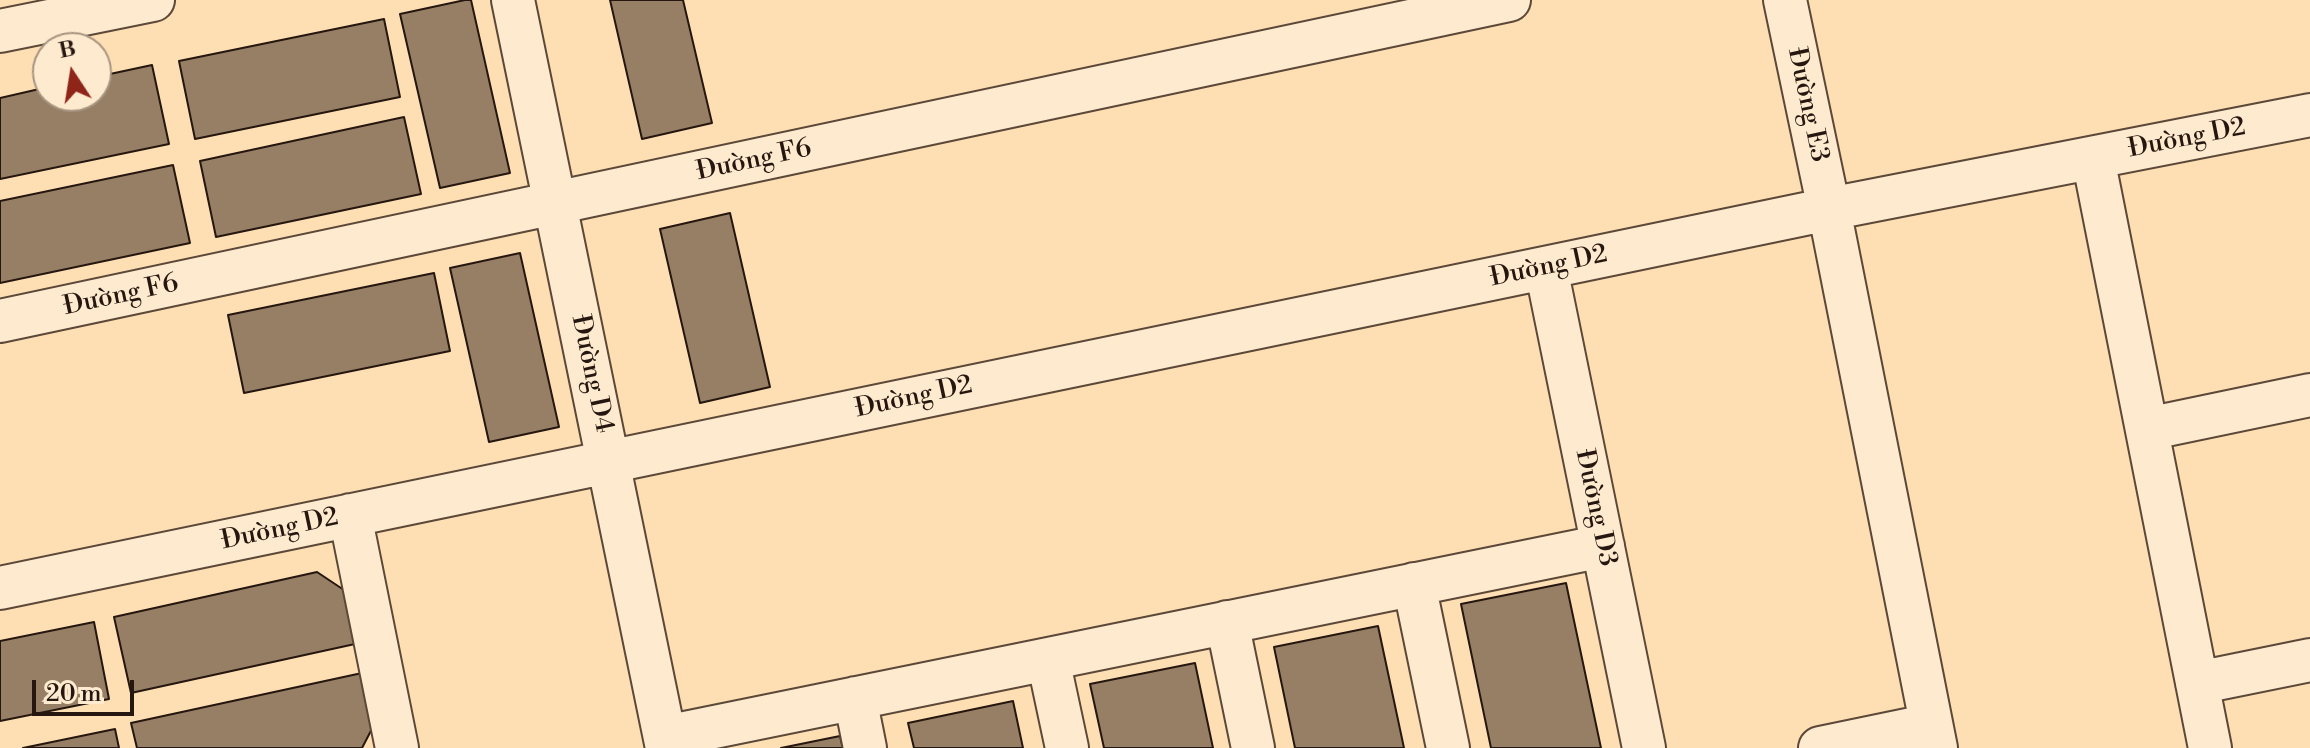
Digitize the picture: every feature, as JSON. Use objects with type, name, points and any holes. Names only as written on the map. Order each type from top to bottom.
[{"type":"street","points":[[0,31],[153,0]]},
{"type":"street","name":"Đường D4","points":[[513,0],[666,743]]},
{"type":"street","name":"Đường F6","points":[[0,321],[1509,0]]},
{"type":"street","name":"Đường E3","points":[[1785,0],[1829,209]]},
{"type":"street","name":"Đường D2","points":[[0,588],[1829,209],[2310,115]]},
{"type":"street","points":[[2093,158],[2210,748]]},
{"type":"street","points":[[1820,748],[1933,736],[1829,209]]},
{"type":"street","name":"Đường D3","points":[[1546,268],[1644,748]]},
{"type":"street","points":[[2147,429],[2310,395]]},
{"type":"street","points":[[350,515],[397,748]]},
{"type":"street","points":[[666,743],[855,698],[1603,546]]},
{"type":"street","points":[[1414,584],[1448,748]]},
{"type":"street","points":[[1227,622],[1253,748]]},
{"type":"street","points":[[1048,659],[1067,748]]},
{"type":"street","points":[[2197,683],[2310,660]]},
{"type":"street","points":[[855,698],[865,748]]},
{"type":"building","points":[[471,0],[510,173],[440,188],[400,14]]},
{"type":"building","points":[[610,0],[683,0],[712,123],[642,139]]},
{"type":"building","points":[[384,19],[400,97],[195,139],[179,61]]},
{"type":"building","points":[[152,65],[169,144],[0,179],[0,98],[32,91],[32,112],[112,112],[112,74]]},
{"type":"building","points":[[404,117],[421,194],[216,237],[200,161]]},
{"type":"building","points":[[173,165],[190,243],[0,283],[0,201]]},
{"type":"building","points":[[730,213],[770,387],[700,403],[660,229]]},
{"type":"building","points":[[520,253],[559,427],[489,442],[450,268]]},
{"type":"building","points":[[434,273],[450,351],[244,393],[228,315]]},
{"type":"building","points":[[317,572],[344,590],[355,644],[131,693],[114,617]]},
{"type":"building","points":[[1566,583],[1601,748],[1491,748],[1461,604]]},
{"type":"building","points":[[94,622],[109,699],[0,721],[0,641]]},
{"type":"building","points":[[1378,626],[1404,748],[1295,748],[1274,647]]},
{"type":"building","points":[[1195,663],[1213,748],[1104,748],[1090,684]]},
{"type":"building","points":[[362,673],[374,725],[362,748],[137,748],[131,723]]},
{"type":"building","points":[[1013,701],[1023,748],[914,748],[908,723]]},
{"type":"building","points":[[115,729],[119,748],[23,748]]},
{"type":"building","points":[[840,736],[843,748],[781,748]]}]
